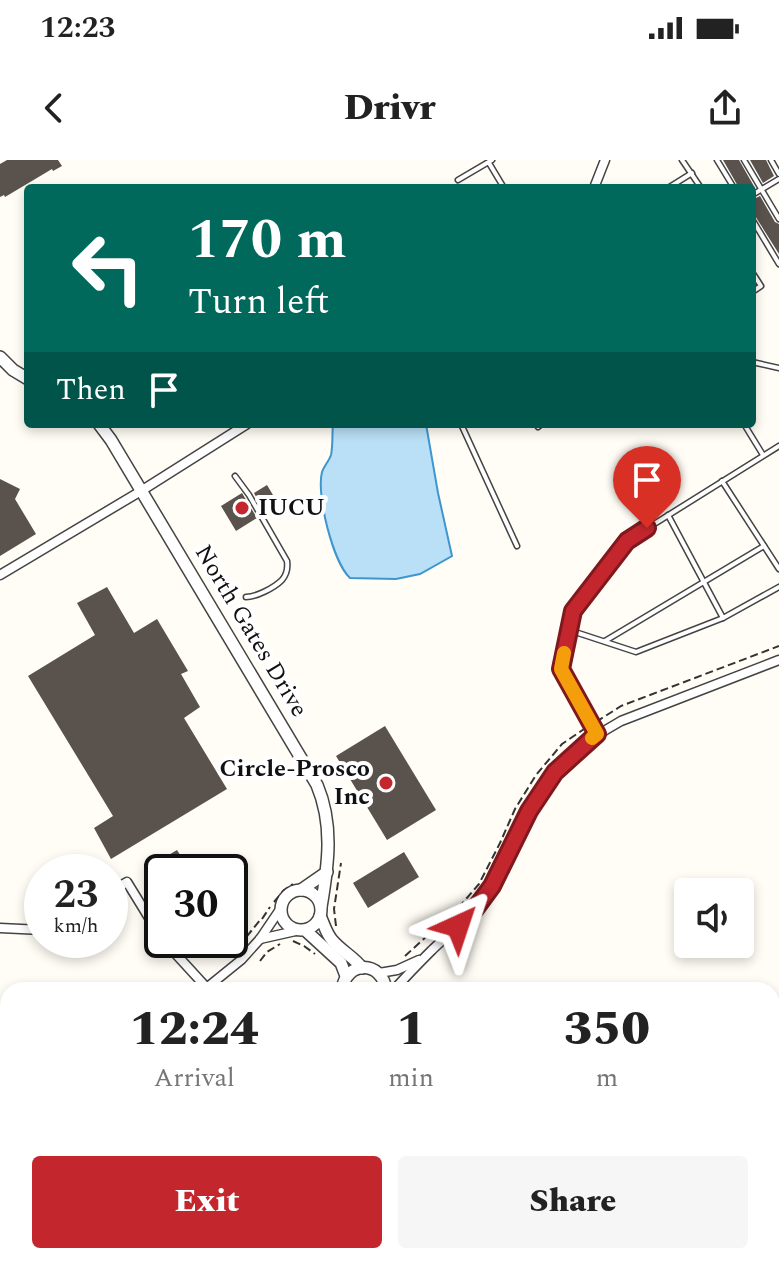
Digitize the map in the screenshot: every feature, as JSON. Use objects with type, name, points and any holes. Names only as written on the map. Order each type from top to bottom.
[{"type":"street","points":[[596,184],[605,160]]},
{"type":"street","points":[[0,357],[24,377]]},
{"type":"street","name":"North Gates Drive","points":[[102,428],[317,785],[324,802],[328,827],[327,872],[321,911]]},
{"type":"street","points":[[0,575],[241,428]]},
{"type":"street","points":[[401,982],[475,909],[492,886],[529,811],[555,772],[597,734],[621,721],[779,660]]},
{"type":"street","points":[[214,982],[241,960],[260,939],[286,897],[327,872]]},
{"type":"street","points":[[128,884],[144,910]]},
{"type":"street","points":[[298,887],[316,897],[328,935],[362,968]]},
{"type":"street","points":[[281,908],[288,926],[303,930],[341,963],[346,976]]},
{"type":"street","points":[[260,939],[315,925],[321,911]]},
{"type":"street","points":[[0,928],[24,929]]},
{"type":"street","points":[[178,958],[199,982]]},
{"type":"street","points":[[379,973],[397,970],[423,958]]},
{"type":"street","points":[[344,982],[351,971],[362,968],[373,969],[385,982]]},
{"type":"lane","points":[[682,160],[699,184]]},
{"type":"lane","points":[[717,160],[732,184]]},
{"type":"lane","points":[[744,160],[779,219]]},
{"type":"lane","points":[[756,192],[779,176],[771,160]]},
{"type":"lane","points":[[458,180],[490,161],[502,184]]},
{"type":"lane","points":[[674,184],[692,173]]},
{"type":"lane","points":[[756,226],[779,264]]},
{"type":"lane","points":[[756,363],[779,368]]},
{"type":"lane","points":[[463,428],[517,546]]},
{"type":"lane","points":[[746,428],[763,455]]},
{"type":"lane","points":[[597,734],[561,669],[573,611],[627,541],[779,446]]},
{"type":"lane","points":[[235,476],[287,561],[288,570],[283,579],[255,596],[246,597]]},
{"type":"lane","points":[[722,481],[779,569]]},
{"type":"lane","points":[[668,515],[723,618]]},
{"type":"lane","points":[[605,641],[764,546]]},
{"type":"lane","points":[[569,630],[636,652],[723,618],[779,587]]},
{"type":"path","points":[[611,712],[779,646]]},
{"type":"path","points":[[406,956],[479,884],[515,809],[554,752],[568,740]]},
{"type":"path","points":[[338,932],[334,909],[341,863]]},
{"type":"path","points":[[248,936],[284,890],[298,887]]},
{"type":"path","points":[[260,961],[267,952],[284,942],[295,941],[320,957]]},
{"type":"water","points":[[333,428],[427,428],[452,556],[420,574],[396,579],[350,578],[332,543],[321,496],[322,472],[331,455]]},
{"type":"building","points":[[7,160],[58,160],[62,166],[0,197],[0,164]]},
{"type":"building","points":[[723,160],[739,160],[753,184],[737,184]]},
{"type":"building","points":[[750,160],[766,160],[774,176],[763,183]]},
{"type":"building","points":[[760,196],[779,224],[779,254],[756,217],[756,198]]},
{"type":"building","points":[[0,479],[20,489],[15,499],[36,534],[0,556]]},
{"type":"building","points":[[267,485],[276,500],[262,508],[254,493]]},
{"type":"building","name":"IUCU","points":[[242,493],[257,518],[236,531],[221,506]]},
{"type":"building","points":[[107,587],[134,633],[157,619],[188,671],[181,674],[200,707],[184,718],[227,789],[119,854],[108,854],[94,828],[113,816],[28,676],[95,635],[77,603]]},
{"type":"building","name":"Circle-Prosco Inc","points":[[385,726],[436,810],[387,840],[336,756]]},
{"type":"building","points":[[404,852],[419,877],[368,908],[353,883]]},
{"type":"slow traffic","points":[[564,653],[561,669],[597,734],[592,738]]},
{"type":"place","name":"IUCU","points":[[242,508]]},
{"type":"place","name":"Circle-Prosco Inc","points":[[386,783]]},
{"type":"route","points":[[458,926],[492,886],[529,811],[555,772],[597,734],[561,669],[573,611],[627,541],[647,528]]}]
